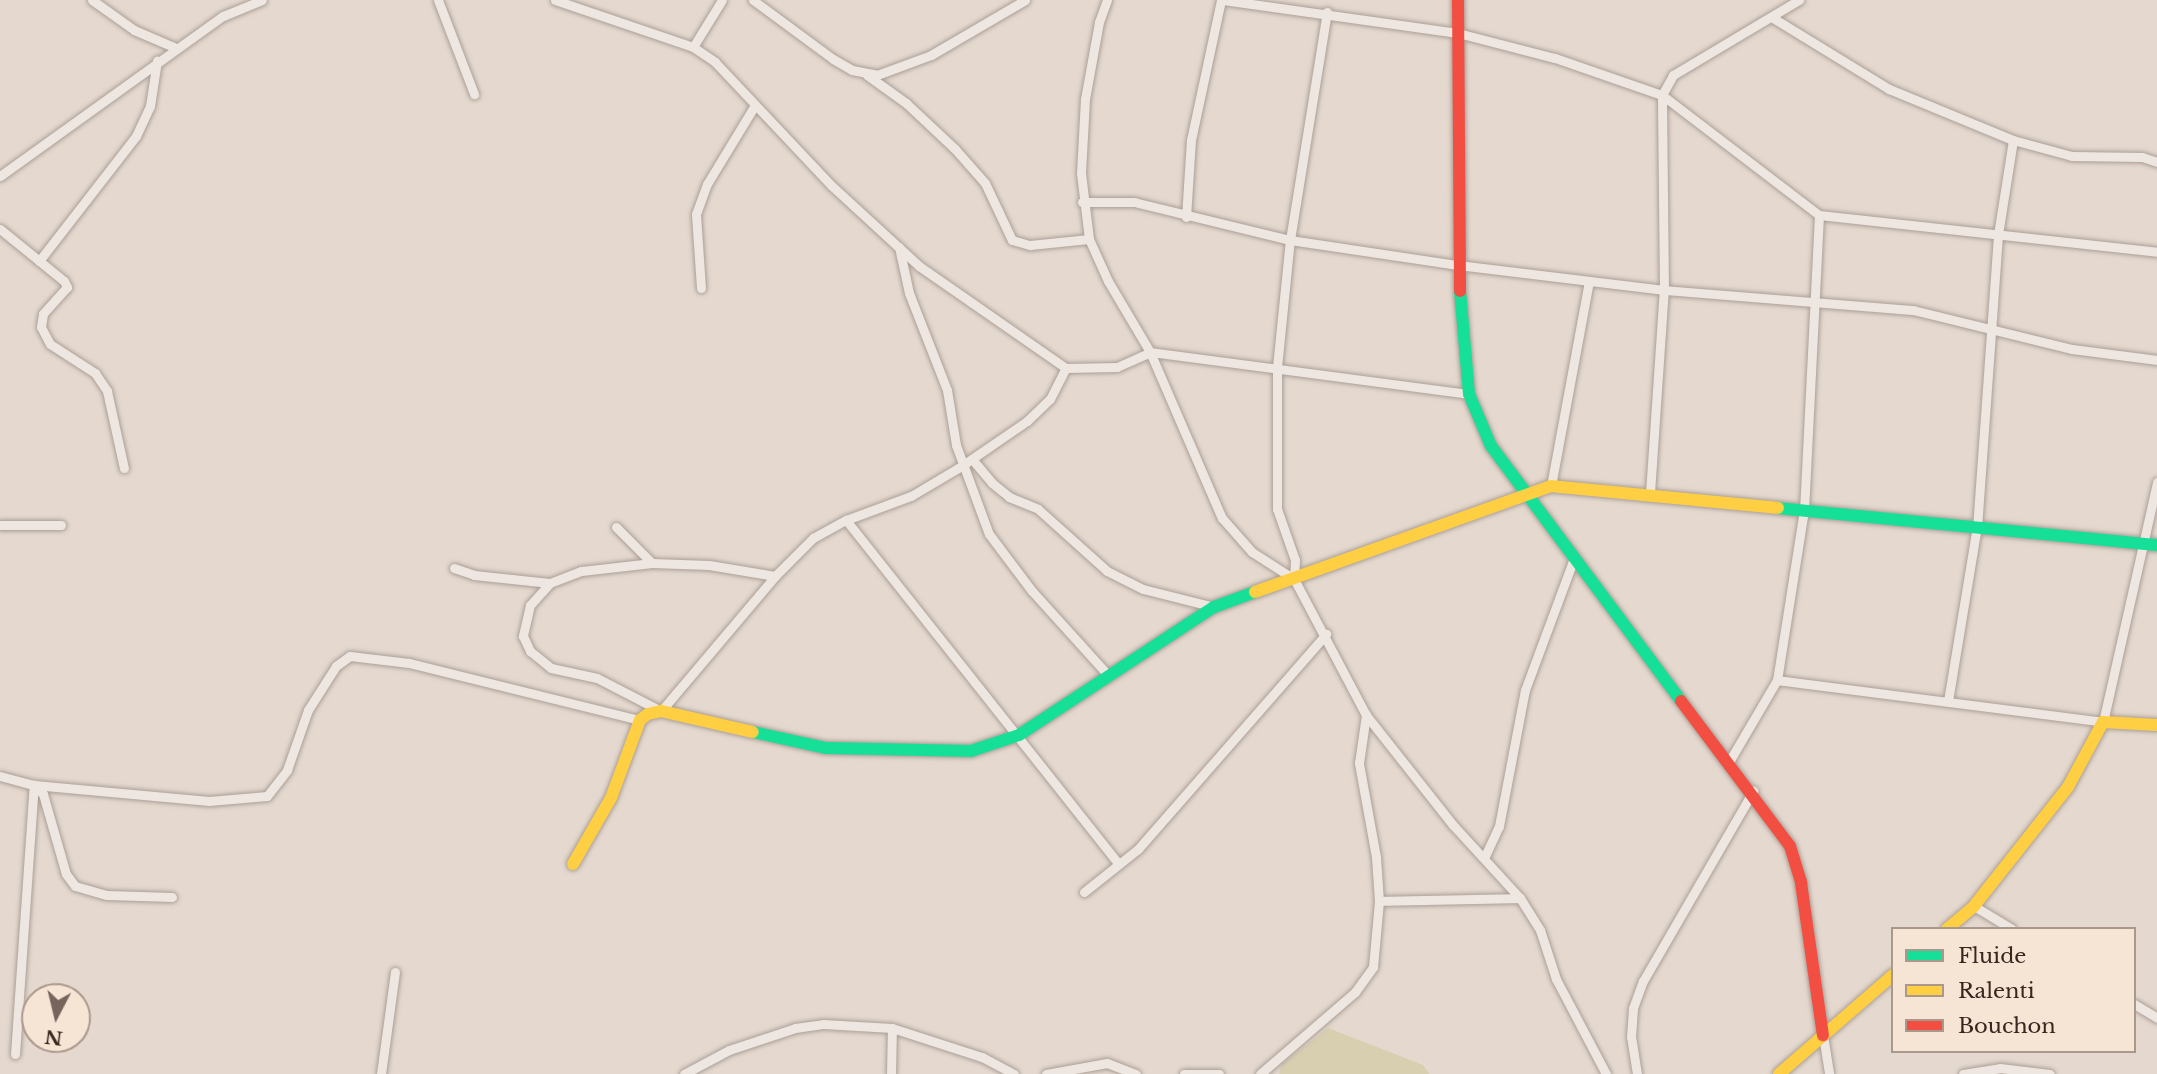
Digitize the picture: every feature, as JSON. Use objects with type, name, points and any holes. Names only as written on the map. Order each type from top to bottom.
[{"type":"street","points":[[92,0],[134,30],[176,48]]},
{"type":"street","points":[[1,174],[176,48],[239,7],[261,0]]},
{"type":"street","points":[[438,0],[474,94]]},
{"type":"street","points":[[555,0],[583,4],[693,47],[715,62],[832,186],[899,247],[1066,368],[1117,366],[1150,352],[1469,394]]},
{"type":"street","points":[[693,47],[722,0]]},
{"type":"street","points":[[753,0],[833,59],[865,74],[906,103],[956,149],[985,183],[1012,240],[1030,245],[1089,239]]},
{"type":"street","points":[[865,74],[887,73],[932,55],[1026,0]]},
{"type":"street","points":[[1107,0],[1099,22],[1085,99],[1082,202],[1089,239],[1108,281],[1150,352],[1222,518],[1252,552],[1294,579],[1326,634],[1366,715],[1453,825],[1485,856],[1520,898],[1540,930],[1556,979],[1606,1074]]},
{"type":"street","points":[[1186,217],[1191,140],[1222,0],[1327,12],[1458,33],[1555,58],[1662,95],[1819,215],[2157,252]]},
{"type":"street","points":[[1458,0],[1458,265],[1469,394],[1491,446],[1753,790],[1790,846],[1801,883],[1829,1074]]},
{"type":"street","points":[[1650,493],[1664,290],[1662,95],[1672,75],[1773,18],[1799,0]]},
{"type":"street","points":[[1294,579],[1295,560],[1278,509],[1277,367],[1290,240],[1327,12]]},
{"type":"street","points":[[1773,18],[1889,89],[2013,140],[2072,156],[2142,157],[2157,162]]},
{"type":"street","points":[[39,261],[136,136],[150,106],[157,61]]},
{"type":"street","points":[[701,288],[696,214],[707,184],[755,104]]},
{"type":"street","points":[[1948,702],[1977,526],[1998,235],[2013,140]]},
{"type":"street","points":[[1082,202],[1134,202],[1186,217],[1290,240],[1458,265],[1664,290],[1913,310],[2073,349],[2157,360]]},
{"type":"street","points":[[1730,760],[1777,680],[1804,510],[1819,215]]},
{"type":"street","points":[[0,229],[66,287],[43,314],[41,327],[50,344],[95,373],[107,391],[124,468]]},
{"type":"street","points":[[899,247],[909,293],[947,390],[952,432],[984,523],[1003,557],[1108,675]]},
{"type":"street","points":[[1551,486],[1588,281]]},
{"type":"street","points":[[0,776],[34,785],[209,801],[267,796],[287,770],[308,710],[336,666],[350,656],[426,667],[640,720],[661,711],[775,576],[813,538],[846,520],[911,496],[972,459],[1027,421],[1050,399],[1066,368]]},
{"type":"street","points":[[972,459],[992,483],[1009,497],[1038,509],[1107,570],[1143,589],[1214,607]]},
{"type":"street","points":[[1949,927],[1974,906],[2068,787],[2104,722],[2157,482]]},
{"type":"street","points":[[775,576],[709,565],[652,563],[581,571],[550,583],[530,605],[523,636],[530,651],[551,668],[597,678],[661,711],[825,747],[971,751],[1019,735],[1214,607],[1551,486],[1650,493],[2157,545]]},
{"type":"street","points":[[846,520],[1119,864]]},
{"type":"street","points":[[0,525],[61,525]]},
{"type":"street","points":[[616,527],[652,563]]},
{"type":"street","points":[[1485,856],[1499,827],[1525,690],[1574,558]]},
{"type":"street","points":[[454,568],[474,575],[550,583]]},
{"type":"street","points":[[1084,892],[1138,849],[1326,634]]},
{"type":"street","points":[[1777,680],[2104,722],[2157,725]]},
{"type":"street","points":[[1260,1074],[1355,992],[1373,967],[1379,901],[1376,857],[1359,763],[1366,715]]},
{"type":"street","points":[[573,864],[611,797],[640,720]]},
{"type":"street","points":[[34,785],[45,800],[66,874],[75,886],[118,896],[172,897]]},
{"type":"street","points":[[15,1054],[34,785]]},
{"type":"street","points":[[1637,1074],[1631,1037],[1633,1008],[1643,981],[1753,790]]},
{"type":"street","points":[[1379,901],[1520,898]]},
{"type":"street","points":[[1974,906],[2009,927]]},
{"type":"street","points":[[381,1074],[395,972]]},
{"type":"street","points":[[1779,1074],[1891,977]]},
{"type":"street","points":[[2136,1005],[2157,1018]]},
{"type":"street","points":[[684,1074],[729,1050],[795,1028],[892,1028],[982,1057],[1013,1074]]},
{"type":"street","points":[[891,1074],[892,1028]]},
{"type":"street","points":[[1046,1074],[1107,1063],[1136,1074]]},
{"type":"street","points":[[1963,1074],[2000,1068],[2050,1074]]},
{"type":"street","points":[[1184,1074],[1219,1074]]},
{"type":"shaded area","points":[[1328,1028],[1423,1065],[1429,1074],[1279,1074],[1282,1064]]},
{"type":"traffic: fast","points":[[1460,291],[1469,394],[1491,446],[1681,701]]},
{"type":"traffic: fast","points":[[1778,508],[2157,545]]},
{"type":"traffic: fast","points":[[753,732],[826,748],[971,751],[1019,735],[1214,607],[1255,592]]},
{"type":"traffic: slow","points":[[1255,592],[1551,486],[1778,508]]},
{"type":"traffic: slow","points":[[573,864],[611,798],[640,720],[648,714],[661,711],[753,732]]},
{"type":"traffic: slow","points":[[1949,927],[1974,906],[2068,787],[2103,722],[2157,725]]},
{"type":"traffic: slow","points":[[1779,1074],[1891,977]]},
{"type":"traffic: jam","points":[[1458,0],[1460,291]]},
{"type":"traffic: jam","points":[[1681,701],[1790,846],[1801,883],[1823,1035]]}]
